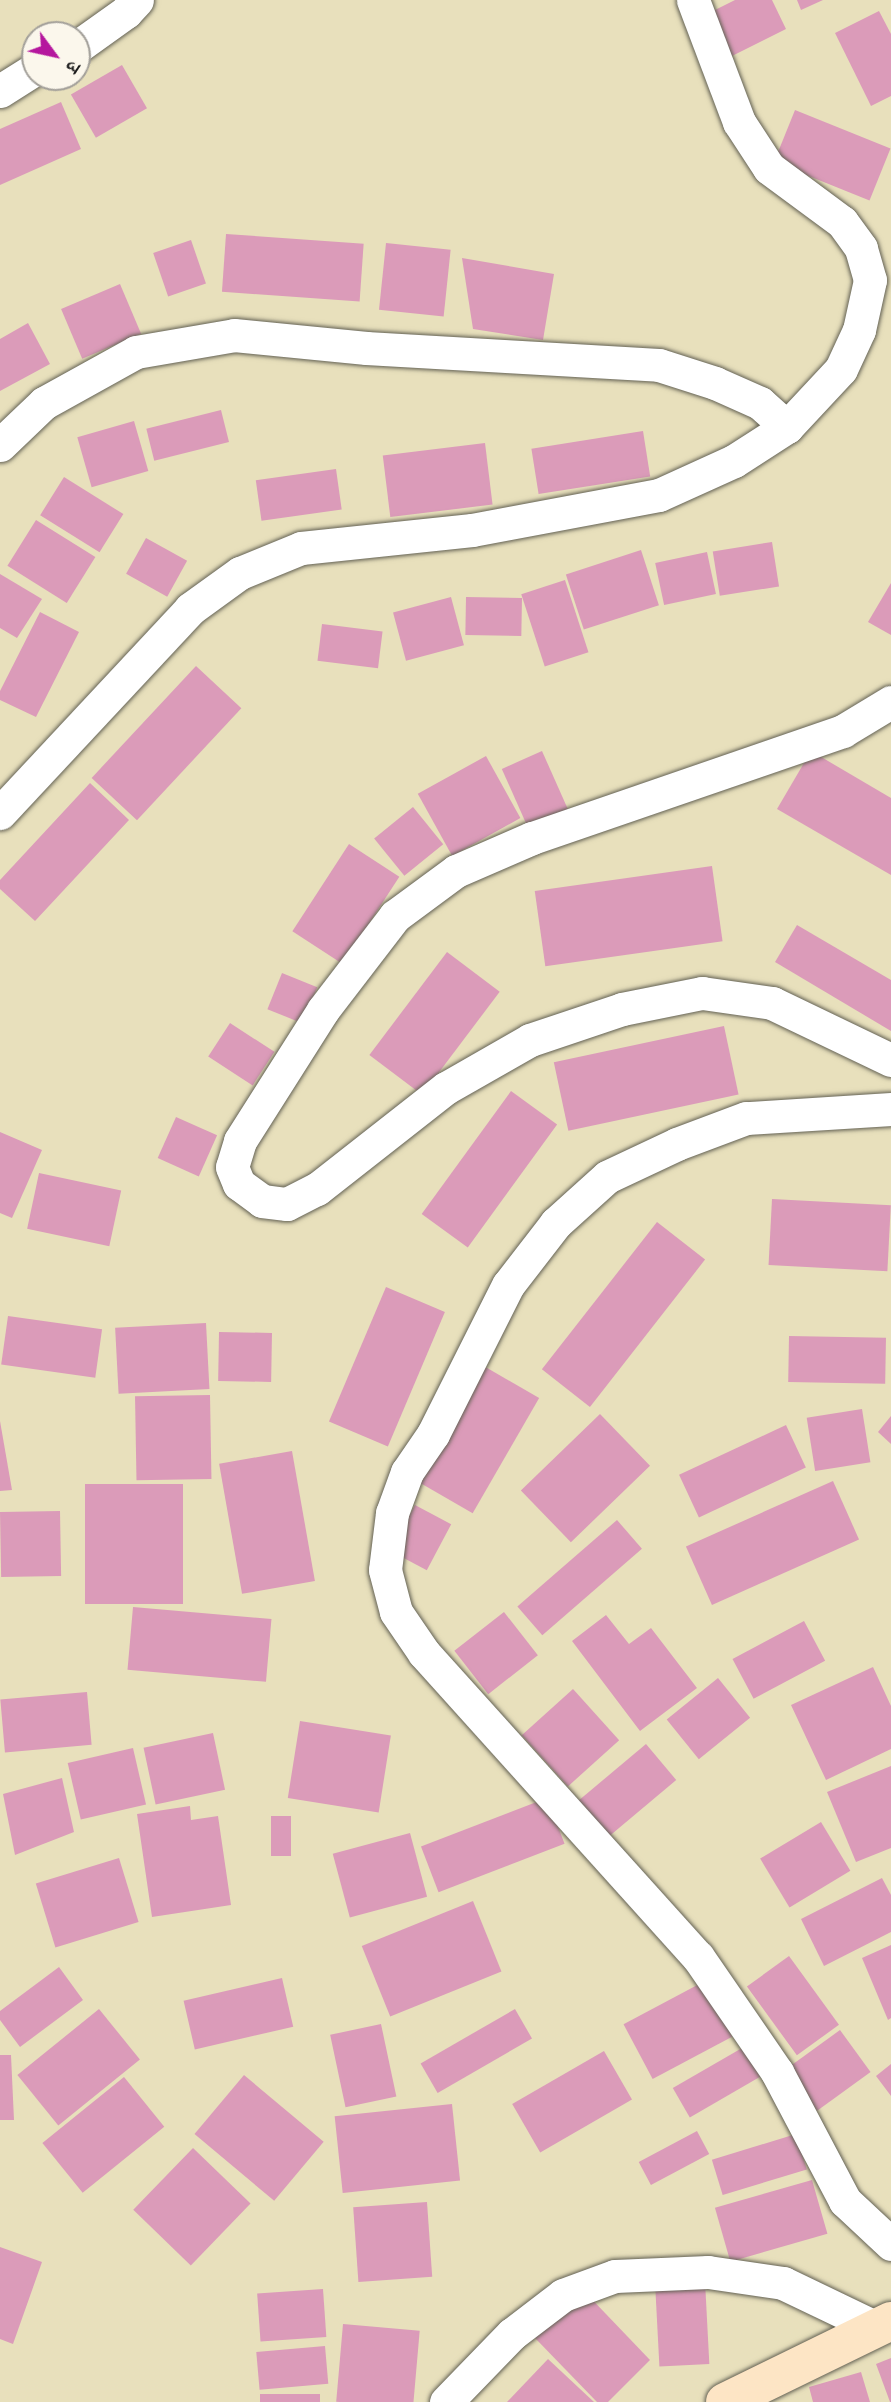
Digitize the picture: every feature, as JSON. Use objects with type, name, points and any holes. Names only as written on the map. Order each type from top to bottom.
[{"type":"main road","points":[[725,2402],[883,2324]]},
{"type":"street","points":[[91,37],[126,12],[136,0]]},
{"type":"street","points":[[0,813],[190,609],[240,573],[301,548],[472,530],[659,495],[734,461],[787,427],[841,369],[859,330],[870,280],[862,248],[842,222],[769,168],[747,134],[693,0]]},
{"type":"street","points":[[0,91],[21,78]]},
{"type":"street","points":[[0,444],[44,402],[136,352],[234,335],[366,348],[659,365],[715,383],[760,403],[787,427]]},
{"type":"street","points":[[891,702],[842,731],[532,838],[456,871],[395,916],[323,1010],[240,1141],[232,1167],[239,1184],[262,1201],[287,1204],[317,1189],[446,1088],[530,1040],[622,1009],[702,993],[772,1003],[891,1060]]},
{"type":"street","points":[[891,1109],[746,1118],[677,1144],[607,1177],[556,1223],[508,1285],[433,1434],[407,1472],[392,1513],[385,1570],[396,1612],[424,1653],[698,1957],[777,2072],[845,2201],[891,2244]]},
{"type":"street","points":[[446,2402],[512,2334],[563,2295],[615,2276],[708,2272],[783,2283],[883,2324]]},
{"type":"building","points":[[735,0],[772,0],[786,29],[730,57],[709,13]]},
{"type":"building","points":[[797,0],[823,0],[801,10]]},
{"type":"building","points":[[879,11],[891,34],[891,96],[871,106],[835,33]]},
{"type":"building","points":[[122,65],[147,108],[96,138],[71,95],[77,91],[91,91],[91,83]]},
{"type":"building","points":[[61,102],[81,149],[0,185],[0,129]]},
{"type":"building","points":[[795,110],[890,149],[870,201],[774,162]]},
{"type":"building","points":[[226,234],[364,244],[360,301],[222,292]]},
{"type":"building","points":[[191,240],[206,283],[168,297],[153,253]]},
{"type":"building","points":[[386,243],[451,250],[444,316],[379,310]]},
{"type":"building","points":[[462,258],[554,274],[543,340],[473,329]]},
{"type":"building","points":[[120,284],[141,334],[82,359],[61,309]]},
{"type":"building","points":[[28,323],[50,364],[0,391],[0,339]]},
{"type":"building","points":[[221,410],[229,442],[154,461],[146,429]]},
{"type":"building","points":[[134,421],[148,471],[92,487],[77,437]]},
{"type":"building","points":[[643,431],[650,476],[539,494],[531,449]]},
{"type":"building","points":[[485,443],[493,505],[390,517],[383,456]]},
{"type":"building","points":[[336,469],[342,510],[261,521],[256,480]]},
{"type":"building","points":[[64,477],[123,514],[100,552],[40,515]]},
{"type":"building","points":[[36,520],[95,557],[67,603],[7,566]]},
{"type":"building","points":[[146,538],[187,561],[167,597],[126,574]]},
{"type":"building","points":[[772,542],[779,586],[720,596],[713,551]]},
{"type":"building","points":[[641,550],[659,605],[584,630],[566,574]]},
{"type":"building","points":[[707,552],[716,594],[664,605],[655,563]]},
{"type":"building","points":[[0,574],[42,599],[17,638],[0,628]]},
{"type":"building","points":[[565,580],[588,652],[545,666],[521,594]]},
{"type":"building","points":[[891,583],[891,635],[868,622]]},
{"type":"building","points":[[451,597],[464,645],[406,661],[393,613]]},
{"type":"building","points":[[466,597],[522,598],[521,636],[465,635]]},
{"type":"building","points":[[40,612],[79,632],[36,717],[0,700],[0,691]]},
{"type":"building","points":[[322,624],[383,631],[378,668],[317,661]]},
{"type":"building","points":[[196,666],[241,708],[137,820],[92,778]]},
{"type":"building","points":[[542,751],[571,817],[531,835],[502,769]]},
{"type":"building","points":[[811,751],[891,798],[891,875],[777,809]]},
{"type":"building","points":[[486,756],[520,818],[452,856],[418,794]]},
{"type":"building","points":[[90,783],[129,820],[35,921],[0,889],[0,880]]},
{"type":"building","points":[[413,807],[443,844],[404,876],[374,838]]},
{"type":"building","points":[[349,844],[399,877],[343,964],[292,931]]},
{"type":"building","points":[[712,866],[723,941],[545,966],[535,891]]},
{"type":"building","points":[[797,925],[891,980],[891,1031],[775,962]]},
{"type":"building","points":[[447,952],[500,992],[422,1095],[369,1055]]},
{"type":"building","points":[[282,973],[317,987],[303,1023],[267,1009]]},
{"type":"building","points":[[230,1023],[274,1052],[253,1085],[208,1057]]},
{"type":"building","points":[[724,1026],[739,1094],[568,1131],[554,1062]]},
{"type":"building","points":[[511,1091],[557,1125],[468,1247],[422,1214]]},
{"type":"building","points":[[176,1117],[217,1135],[199,1176],[158,1158]]},
{"type":"building","points":[[0,1132],[42,1150],[12,1218],[0,1213]]},
{"type":"building","points":[[39,1173],[121,1190],[109,1246],[27,1229]]},
{"type":"building","points":[[772,1199],[891,1205],[887,1271],[769,1265]]},
{"type":"building","points":[[657,1222],[705,1260],[590,1407],[542,1369]]},
{"type":"building","points":[[386,1287],[445,1312],[388,1446],[329,1421]]},
{"type":"building","points":[[8,1316],[102,1329],[95,1378],[1,1365]]},
{"type":"building","points":[[206,1323],[209,1389],[119,1394],[115,1328]]},
{"type":"building","points":[[219,1332],[272,1333],[271,1382],[218,1381]]},
{"type":"building","points":[[789,1336],[886,1338],[885,1384],[788,1382]]},
{"type":"building","points":[[482,1365],[539,1398],[473,1513],[415,1480]]},
{"type":"building","points":[[210,1395],[211,1479],[136,1480],[135,1396]]},
{"type":"building","points":[[862,1409],[870,1462],[815,1471],[807,1418]]},
{"type":"building","points":[[600,1414],[650,1466],[571,1542],[521,1490]]},
{"type":"building","points":[[891,1416],[891,1444],[878,1432]]},
{"type":"building","points":[[0,1421],[12,1490],[0,1491]]},
{"type":"building","points":[[786,1425],[806,1468],[699,1517],[679,1475]]},
{"type":"building","points":[[292,1451],[315,1581],[242,1594],[219,1464]]},
{"type":"building","points":[[833,1481],[859,1539],[712,1605],[686,1546]]},
{"type":"building","points":[[85,1484],[183,1484],[183,1604],[85,1604]]},
{"type":"building","points":[[415,1505],[451,1524],[427,1570],[391,1551]]},
{"type":"building","points":[[60,1511],[61,1576],[1,1577],[0,1512]]},
{"type":"building","points":[[617,1520],[642,1549],[542,1635],[517,1607]]},
{"type":"building","points":[[133,1607],[271,1619],[266,1682],[128,1670]]},
{"type":"building","points":[[504,1612],[538,1655],[488,1694],[454,1651]]},
{"type":"building","points":[[606,1615],[629,1644],[651,1628],[697,1688],[640,1731],[572,1641]]},
{"type":"building","points":[[804,1621],[825,1661],[754,1699],[732,1659]]},
{"type":"building","points":[[873,1667],[891,1706],[891,1749],[826,1780],[791,1705]]},
{"type":"building","points":[[718,1678],[750,1718],[699,1759],[667,1720]]},
{"type":"building","points":[[573,1689],[619,1740],[568,1786],[522,1735]]},
{"type":"building","points":[[87,1692],[92,1745],[5,1752],[0,1700]]},
{"type":"building","points":[[300,1721],[391,1735],[379,1812],[288,1798]]},
{"type":"building","points":[[213,1733],[225,1790],[156,1804],[144,1748]]},
{"type":"building","points":[[646,1744],[676,1780],[601,1843],[571,1807]]},
{"type":"building","points":[[133,1748],[146,1805],[81,1820],[68,1763]]},
{"type":"building","points":[[891,1766],[891,1848],[856,1862],[827,1792]]},
{"type":"building","points":[[62,1778],[74,1832],[15,1855],[3,1794]]},
{"type":"building","points":[[547,1798],[565,1844],[439,1892],[421,1846]]},
{"type":"building","points":[[190,1806],[191,1820],[218,1816],[231,1905],[152,1917],[137,1814]]},
{"type":"building","points":[[271,1816],[291,1816],[291,1856],[271,1856]]},
{"type":"building","points":[[821,1822],[850,1871],[789,1907],[760,1859]]},
{"type":"building","points":[[410,1833],[427,1897],[350,1917],[333,1854]]},
{"type":"building","points":[[119,1858],[139,1922],[55,1948],[36,1883]]},
{"type":"building","points":[[882,1878],[891,1895],[891,1932],[824,1966],[801,1919]]},
{"type":"building","points":[[473,1901],[501,1971],[390,2016],[362,1946]]},
{"type":"building","points":[[891,1945],[891,2018],[888,2020],[862,1958]]},
{"type":"building","points":[[789,1956],[839,2025],[797,2055],[747,1987]]},
{"type":"building","points":[[59,1967],[83,2000],[20,2047],[0,2020],[0,2011]]},
{"type":"building","points":[[282,1978],[293,2027],[195,2049],[184,2001]]},
{"type":"building","points":[[703,1982],[732,2037],[653,2079],[624,2024]]},
{"type":"building","points":[[99,2009],[140,2060],[58,2126],[17,2075]]},
{"type":"building","points":[[515,2009],[532,2038],[438,2093],[421,2064]]},
{"type":"building","points":[[381,2024],[396,2096],[346,2107],[330,2035]]},
{"type":"building","points":[[840,2030],[871,2072],[817,2111],[787,2069]]},
{"type":"building","points":[[749,2044],[766,2073],[690,2117],[673,2088]]},
{"type":"building","points":[[604,2051],[632,2099],[540,2152],[512,2104]]},
{"type":"building","points":[[0,2055],[11,2055],[14,2120],[0,2120]]},
{"type":"building","points":[[891,2064],[891,2096],[876,2076]]},
{"type":"building","points":[[244,2075],[324,2142],[274,2201],[195,2134]]},
{"type":"building","points":[[124,2077],[164,2127],[83,2193],[42,2143]]},
{"type":"building","points":[[452,2104],[460,2181],[343,2193],[335,2116]]},
{"type":"building","points":[[697,2131],[709,2154],[651,2185],[639,2162]]},
{"type":"building","points":[[796,2134],[807,2169],[723,2195],[712,2160]]},
{"type":"building","points":[[193,2148],[251,2204],[191,2265],[133,2210]]},
{"type":"building","points":[[812,2180],[827,2234],[730,2262],[715,2208]]},
{"type":"building","points":[[427,2202],[432,2277],[358,2282],[353,2207]]},
{"type":"building","points":[[0,2247],[42,2262],[13,2344],[0,2339]]},
{"type":"building","points":[[705,2281],[709,2364],[659,2367],[655,2284]]},
{"type":"building","points":[[323,2289],[326,2337],[261,2341],[257,2294]]},
{"type":"building","points":[[583,2290],[650,2360],[608,2402],[597,2402],[534,2337]]},
{"type":"building","points":[[343,2324],[420,2331],[413,2402],[336,2402]]},
{"type":"building","points":[[325,2346],[328,2384],[260,2390],[256,2352]]},
{"type":"building","points":[[891,2358],[891,2402],[890,2402],[876,2364]]},
{"type":"building","points":[[548,2359],[594,2402],[507,2402]]},
{"type":"building","points":[[861,2372],[870,2402],[813,2402],[809,2387]]},
{"type":"building","points":[[260,2394],[320,2394],[320,2402],[260,2402]]}]
